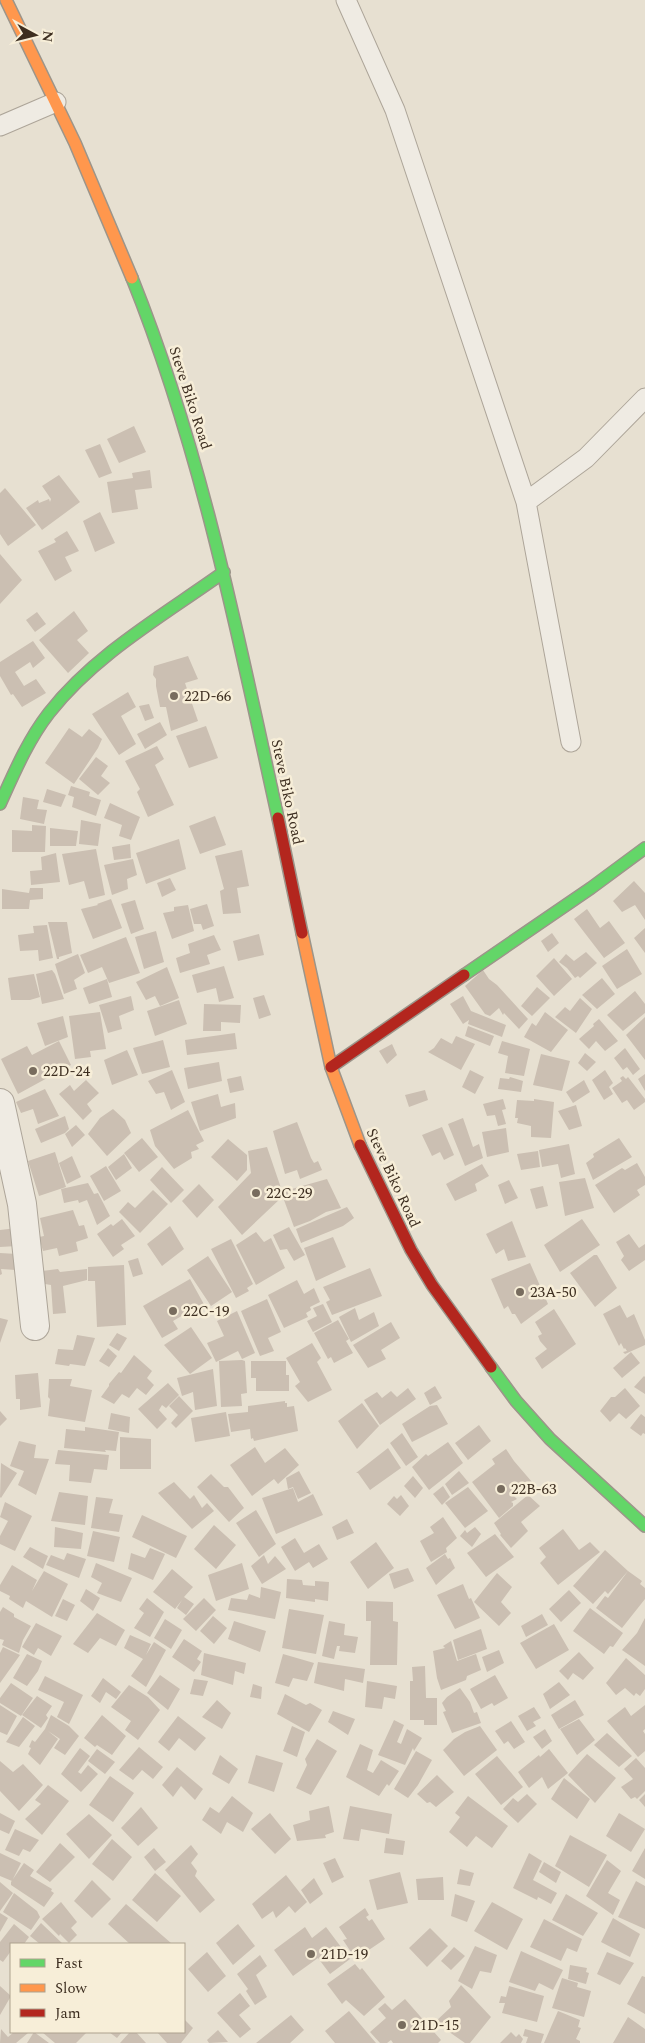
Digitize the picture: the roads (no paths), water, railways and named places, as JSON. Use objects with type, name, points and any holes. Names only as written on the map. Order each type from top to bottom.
[{"type":"street","name":"Steve Biko Road","points":[[6,0],[101,198],[152,330],[198,475],[224,572],[332,1067],[360,1144],[410,1250],[432,1286],[516,1401],[550,1439],[645,1526]]},
{"type":"street","points":[[0,804],[35,733],[50,712],[73,687],[108,656],[224,572]]},
{"type":"street","points":[[332,1067],[591,888],[645,848]]},
{"type":"street","points":[[0,1103],[22,1204],[36,1326]]},
{"type":"lane","points":[[346,0],[395,110],[526,502],[571,742]]},
{"type":"lane","points":[[0,126],[56,102]]},
{"type":"lane","points":[[526,502],[586,458],[645,398]]},
{"type":"place","name":"22D-66","points":[[174,696]]},
{"type":"place","name":"22D-24","points":[[33,1071]]},
{"type":"place","name":"22C-29","points":[[256,1193]]},
{"type":"place","name":"23A-50","points":[[520,1292]]},
{"type":"place","name":"22C-19","points":[[173,1311]]},
{"type":"place","name":"22B-63","points":[[501,1489]]},
{"type":"place","name":"21D-19","points":[[311,1954]]},
{"type":"place","name":"21D-15","points":[[402,2025]]}]
